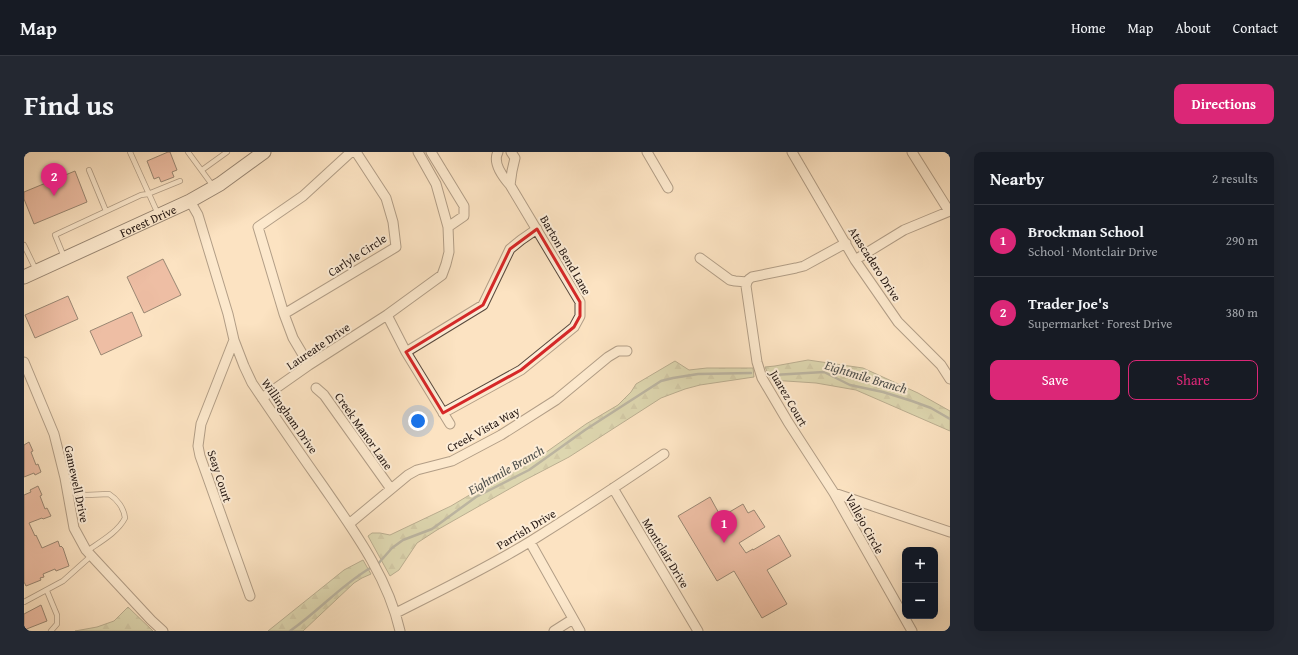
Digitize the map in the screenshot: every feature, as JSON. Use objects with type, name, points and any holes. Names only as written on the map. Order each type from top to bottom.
[{"type":"main road","name":"Forest Drive","points":[[24,277],[190,201],[214,188],[262,152]]},
{"type":"street","points":[[309,365],[293,338],[284,314],[258,228],[303,196],[351,152]]},
{"type":"street","name":"Carlyle Circle","points":[[284,314],[396,247],[393,222],[386,198],[356,152]]},
{"type":"street","name":"Laureate Drive","points":[[262,398],[309,365],[387,315],[442,275],[449,252],[448,227],[436,184],[418,152]]},
{"type":"street","points":[[431,152],[464,206],[464,216],[448,227]]},
{"type":"street","name":"Barton Bend Lane","points":[[443,414],[521,370],[574,327],[580,316],[580,302],[496,162],[496,155],[498,152]]},
{"type":"street","points":[[510,185],[515,158],[511,152]]},
{"type":"street","points":[[647,152],[668,188]]},
{"type":"street","name":"Atascadero Drive","points":[[792,152],[855,260],[898,322],[946,363],[950,380]]},
{"type":"street","points":[[855,260],[904,230],[950,211],[912,152]]},
{"type":"street","name":"Willingham Drive","points":[[190,201],[198,215],[228,314],[234,340],[252,383],[349,524],[371,559],[379,573],[396,613],[400,631]]},
{"type":"street","points":[[406,352],[483,305],[510,249],[537,229]]},
{"type":"street","points":[[700,258],[730,280],[746,282],[752,277],[804,266],[846,243]]},
{"type":"street","name":"Juarez Court","points":[[746,282],[757,362],[760,373],[788,422],[834,493]]},
{"type":"street","points":[[387,315],[406,352],[450,424]]},
{"type":"street","name":"Seay Court","points":[[234,340],[201,424],[198,446],[200,456],[250,596]]},
{"type":"street","name":"Creek Vista Way","points":[[349,524],[412,472],[452,461],[501,435],[556,400],[608,357],[618,351],[627,352]]},
{"type":"street","name":"Gamewell Drive","points":[[24,362],[54,434],[74,528],[89,553],[163,631]]},
{"type":"street","name":"Creek Manor Lane","points":[[316,388],[324,395],[391,489]]},
{"type":"street","name":"Parrish Drive","points":[[396,613],[471,575],[530,542],[664,454]]},
{"type":"street","name":"Montclair Drive","points":[[614,488],[698,631]]},
{"type":"street","name":"Vallejo Circle","points":[[834,493],[950,532]]},
{"type":"street","name":"Vallejo Circle","points":[[834,493],[912,631]]},
{"type":"street","points":[[530,542],[580,631]]},
{"type":"street","points":[[554,631],[573,619]]},
{"type":"lane","points":[[130,152],[158,216]]},
{"type":"lane","points":[[188,152],[214,188]]},
{"type":"lane","points":[[202,170],[227,152]]},
{"type":"lane","points":[[89,170],[106,211]]},
{"type":"lane","points":[[65,258],[55,235],[141,195],[148,194],[180,181]]},
{"type":"lane","points":[[25,248],[36,271]]},
{"type":"lane","points":[[24,602],[63,581],[89,553],[119,526],[125,518],[124,513],[116,499],[109,494],[86,495],[67,491]]},
{"type":"lane","points":[[46,590],[57,615],[57,624],[51,631]]},
{"type":"highlighted area","points":[[537,229],[580,302],[580,316],[574,327],[521,370],[443,413],[406,352],[483,305],[510,249]]},
{"type":"green space","points":[[808,360],[863,368],[918,393],[950,411],[950,431],[856,390],[816,383],[771,380],[765,367]]},
{"type":"green space","points":[[675,361],[689,370],[707,368],[753,368],[754,377],[700,385],[661,398],[569,457],[525,480],[417,543],[399,570],[390,576],[368,536],[372,533],[390,535],[451,506],[503,475],[545,453],[586,424],[618,405],[631,392],[636,384]]},
{"type":"green space","points":[[363,560],[371,574],[354,583],[303,631],[268,631],[344,570]]},
{"type":"green space","points":[[128,607],[153,631],[75,631],[97,627],[114,621]]},
{"type":"building","points":[[170,152],[177,170],[172,172],[174,177],[161,182],[159,177],[154,179],[147,161]]},
{"type":"building","points":[[75,171],[87,202],[34,224],[24,199],[24,192]]},
{"type":"building","points":[[163,259],[181,295],[144,313],[127,277]]},
{"type":"building","points":[[68,296],[78,319],[35,338],[25,315]]},
{"type":"building","points":[[132,312],[142,336],[101,355],[90,331]]},
{"type":"building","points":[[29,442],[33,451],[31,452],[36,465],[38,464],[41,472],[24,477],[24,445]]},
{"type":"building","points":[[38,486],[42,495],[40,496],[45,509],[47,508],[51,516],[29,523],[42,548],[58,541],[60,547],[61,546],[63,548],[69,566],[56,571],[55,569],[43,574],[44,577],[40,578],[41,580],[26,586],[24,582],[24,495],[31,492],[30,490]]},
{"type":"building","points":[[710,497],[721,517],[743,504],[748,513],[754,510],[765,527],[739,543],[746,553],[779,535],[791,556],[767,570],[787,604],[762,618],[734,571],[717,581],[678,516]]},
{"type":"building","points":[[41,605],[47,621],[24,630],[24,614]]},
{"type":"waterway","name":"Eightmile Branch","points":[[773,375],[824,372],[850,385],[883,392],[931,408],[950,419]]},
{"type":"waterway","name":"Eightmile Branch","points":[[377,565],[392,548],[403,540],[432,529],[476,497],[529,470],[585,430],[661,381],[698,374],[751,373]]},
{"type":"waterway","name":"Eightmile Branch","points":[[290,631],[351,581],[372,567]]},
{"type":"place","name":"Trader Joe's","points":[[54,196]]},
{"type":"place","name":"Brockman School","points":[[724,543]]}]
